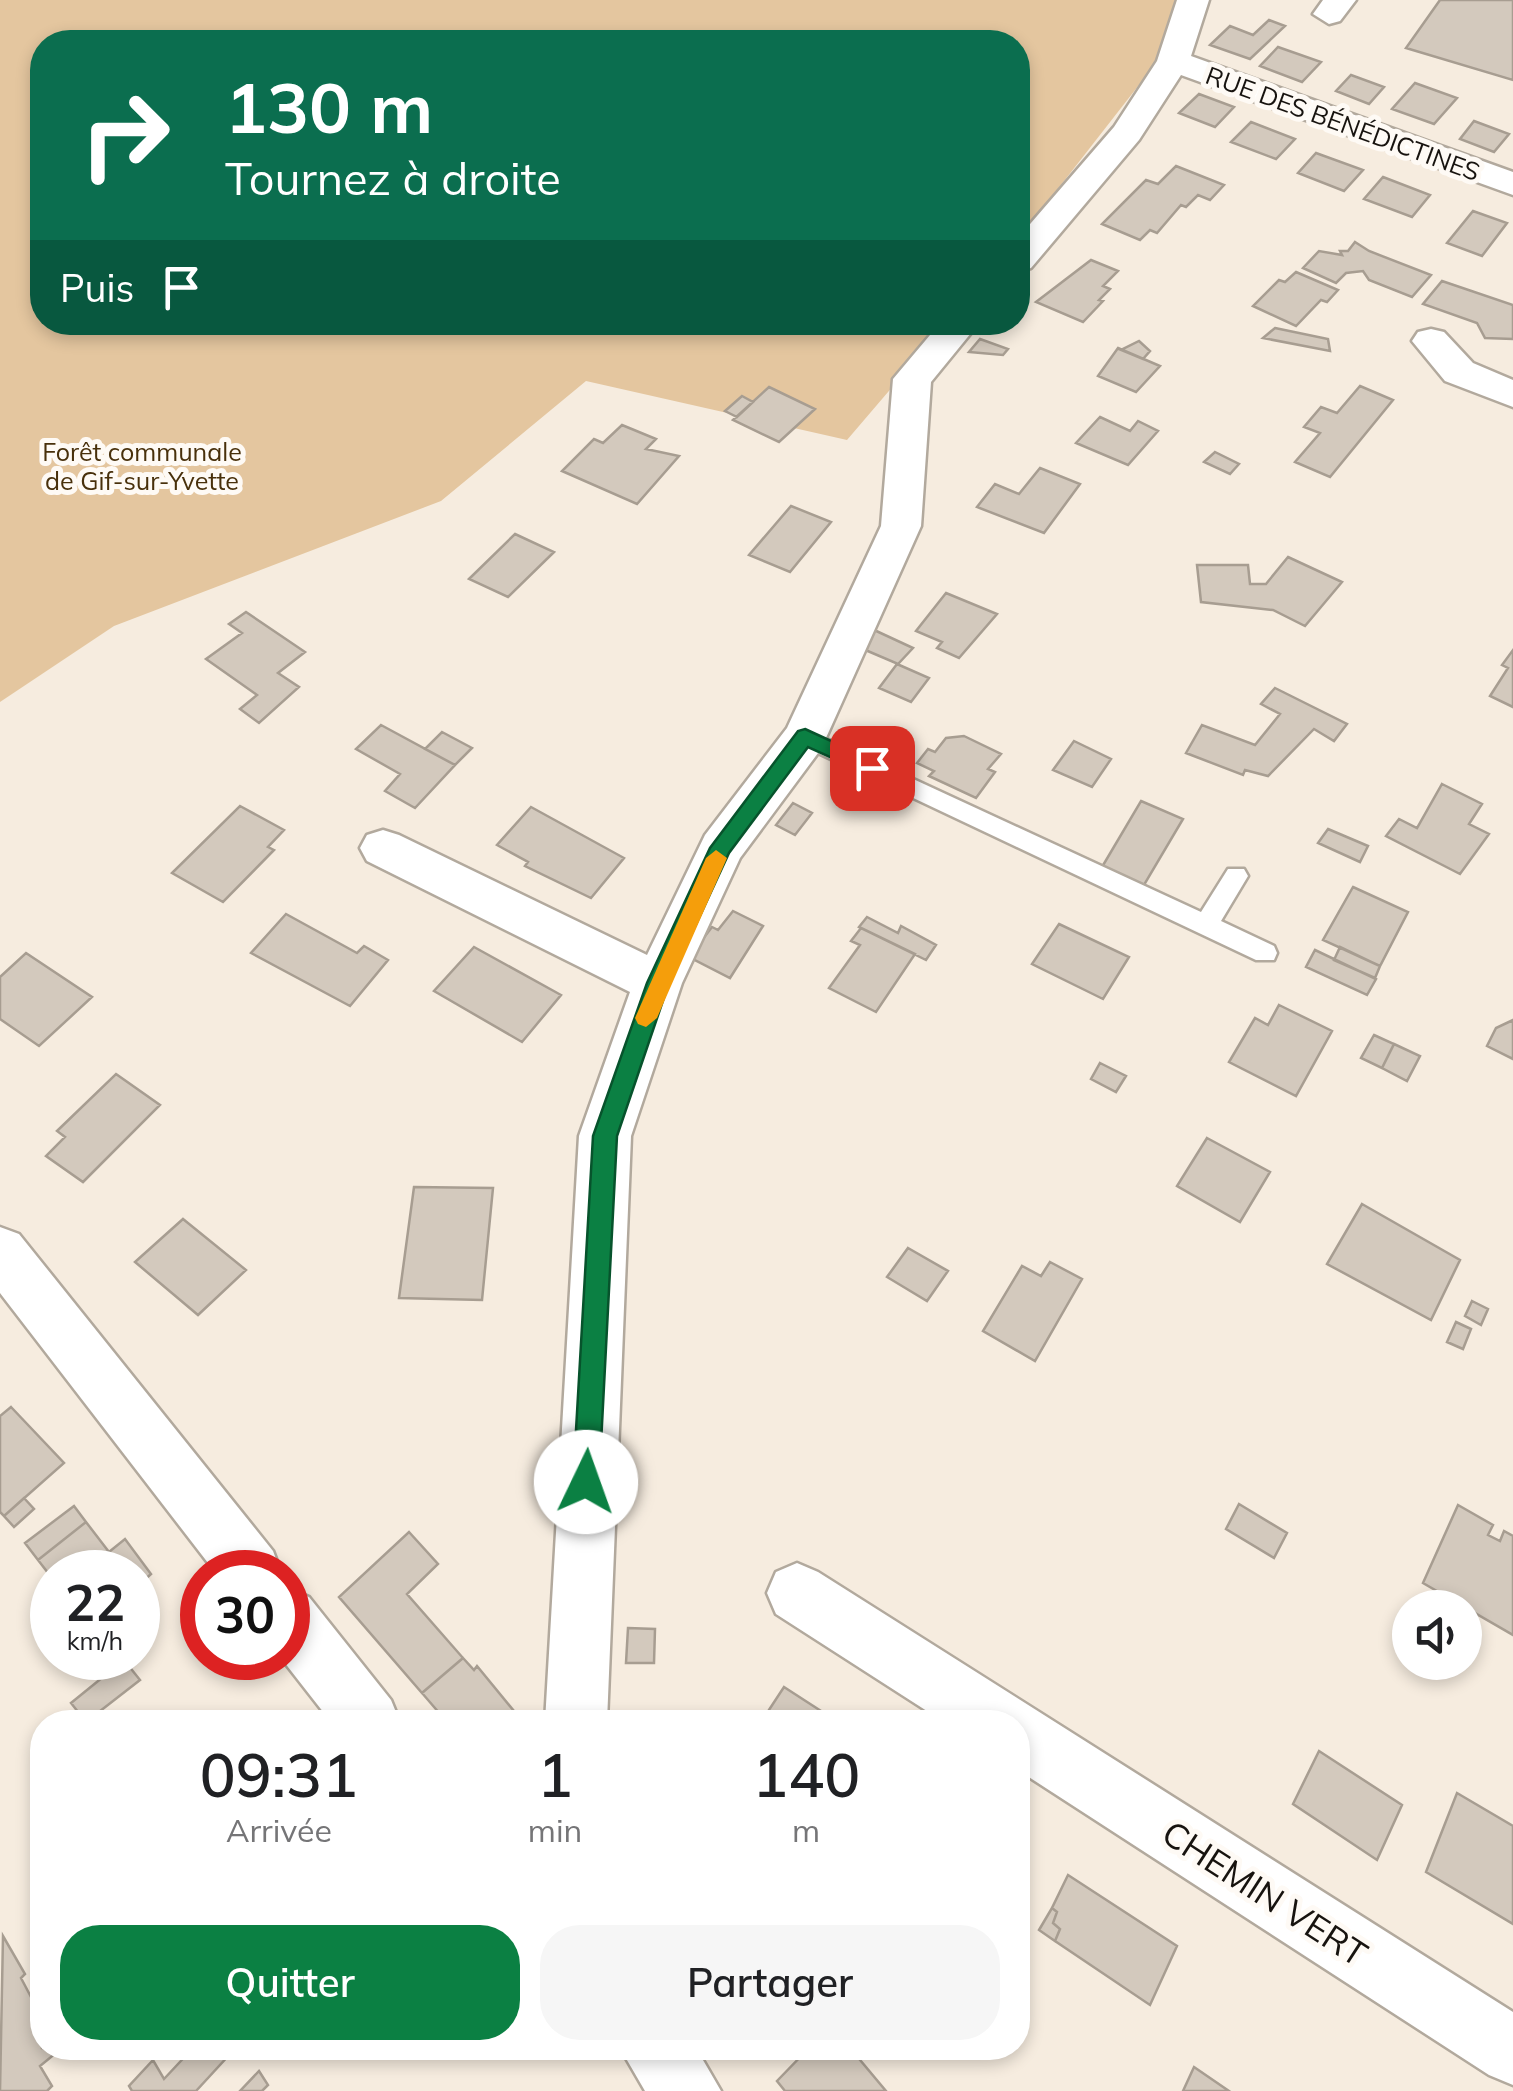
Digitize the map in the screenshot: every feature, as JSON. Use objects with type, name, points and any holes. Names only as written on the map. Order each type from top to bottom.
[{"type":"street","points":[[1030,246],[1127,133],[1173,60],[1194,0]]},
{"type":"street","name":"RUE DES BÉNÉDICTINES","points":[[1173,60],[1513,184]]},
{"type":"street","points":[[577,1710],[605,1136],[658,983],[721,848],[805,737],[901,526],[912,379],[951,335]]},
{"type":"street","points":[[1431,341],[1459,372],[1513,394]]},
{"type":"street","points":[[383,848],[658,983]]},
{"type":"street","points":[[0,1251],[235,1550]]},
{"type":"street","points":[[797,1594],[980,1710]]},
{"type":"street","points":[[310,1646],[360,1710]]},
{"type":"street","name":"CHEMIN VERT","points":[[1030,1742],[1513,2052]]},
{"type":"street","points":[[663,2060],[686,2091]]},
{"type":"lane","points":[[805,737],[1265,953]]},
{"type":"lane","points":[[1206,925],[1236,876]]},
{"type":"green space","name":"Forêt communale de Gif-sur-Yvette","points":[[0,0],[1180,0],[1160,58],[1030,225],[1030,30],[30,30],[30,335],[937,335],[847,440],[586,381],[441,501],[114,626],[0,702]]},
{"type":"building","points":[[1440,0],[1513,0],[1513,80],[1406,48]]},
{"type":"building","points":[[1269,20],[1285,26],[1250,59],[1210,45],[1230,26],[1253,35]]},
{"type":"building","points":[[1278,47],[1321,62],[1302,82],[1260,66]]},
{"type":"building","points":[[1351,75],[1384,87],[1369,104],[1336,91]]},
{"type":"building","points":[[1415,83],[1457,98],[1434,124],[1392,109]]},
{"type":"building","points":[[1199,94],[1234,107],[1215,127],[1179,113]]},
{"type":"building","points":[[1474,121],[1509,134],[1494,152],[1460,139]]},
{"type":"building","points":[[1251,122],[1295,139],[1276,159],[1231,142]]},
{"type":"building","points":[[1316,153],[1363,170],[1344,191],[1298,173]]},
{"type":"building","points":[[1176,166],[1224,185],[1210,200],[1198,195],[1186,207],[1181,205],[1157,233],[1150,230],[1140,240],[1102,224],[1146,180],[1158,184]]},
{"type":"building","points":[[1383,177],[1430,195],[1412,217],[1364,199]]},
{"type":"building","points":[[1473,211],[1507,223],[1482,256],[1447,243]]},
{"type":"building","points":[[1355,242],[1431,275],[1412,297],[1369,280],[1363,271],[1346,273],[1336,283],[1303,268],[1319,251],[1342,255],[1340,251],[1348,251]]},
{"type":"building","points":[[1091,260],[1118,271],[1103,286],[1110,289],[1099,300],[1103,301],[1083,322],[1036,302]]},
{"type":"building","points":[[1296,272],[1338,290],[1327,302],[1321,300],[1296,326],[1253,306],[1279,280],[1285,282]]},
{"type":"building","points":[[1442,281],[1513,305],[1513,339],[1485,338],[1477,323],[1423,304]]},
{"type":"building","points":[[1275,328],[1328,339],[1330,351],[1263,338]]},
{"type":"building","points":[[980,339],[1008,349],[1003,355],[969,352]]},
{"type":"building","points":[[1139,341],[1150,351],[1143,359],[1121,350]]},
{"type":"building","points":[[1118,348],[1160,366],[1136,392],[1098,376]]},
{"type":"building","points":[[1360,386],[1393,400],[1330,477],[1295,462],[1320,433],[1304,427],[1321,407],[1337,413]]},
{"type":"building","points":[[769,387],[815,409],[779,442],[733,420]]},
{"type":"building","points":[[742,396],[753,402],[737,417],[725,411]]},
{"type":"building","points":[[1100,417],[1130,431],[1138,421],[1158,431],[1128,465],[1076,443]]},
{"type":"building","points":[[622,425],[656,439],[646,449],[679,456],[637,504],[562,471],[594,439],[603,443]]},
{"type":"building","points":[[1215,452],[1239,464],[1230,474],[1204,462]]},
{"type":"building","points":[[1040,468],[1080,484],[1044,533],[977,507],[995,484],[1019,494]]},
{"type":"building","points":[[791,506],[831,522],[790,572],[749,555]]},
{"type":"building","points":[[515,534],[554,552],[508,597],[469,579]]},
{"type":"building","points":[[1288,557],[1342,582],[1305,626],[1273,610],[1201,602],[1197,565],[1248,565],[1250,584],[1266,584]]},
{"type":"building","points":[[946,593],[997,614],[959,658],[937,648],[942,642],[916,631]]},
{"type":"building","points":[[246,612],[305,652],[278,673],[299,687],[259,723],[240,709],[257,695],[206,659],[242,633],[229,624]]},
{"type":"building","points":[[872,629],[913,648],[898,664],[863,649]]},
{"type":"building","points":[[1513,650],[1513,707],[1490,696],[1508,668],[1502,665]]},
{"type":"building","points":[[897,664],[929,678],[911,702],[879,688]]},
{"type":"building","points":[[1275,688],[1347,724],[1334,741],[1314,729],[1268,776],[1245,770],[1243,775],[1186,753],[1202,725],[1255,745],[1280,714],[1261,704]]},
{"type":"building","points":[[381,725],[455,765],[415,808],[385,791],[400,774],[356,749]]},
{"type":"building","points":[[442,732],[472,748],[455,765],[425,749]]},
{"type":"building","points":[[964,736],[1001,754],[988,769],[995,772],[976,798],[929,776],[934,771],[917,763],[928,749],[935,752],[946,738]]},
{"type":"building","points":[[1074,741],[1111,759],[1092,787],[1053,770]]},
{"type":"building","points":[[1442,784],[1482,804],[1469,824],[1489,834],[1460,874],[1386,836],[1399,819],[1417,828]]},
{"type":"building","points":[[1141,801],[1183,819],[1144,885],[1102,867]]},
{"type":"building","points":[[793,803],[812,813],[795,835],[776,825]]},
{"type":"building","points":[[240,806],[284,830],[268,847],[274,850],[223,902],[172,873]]},
{"type":"building","points":[[531,807],[624,858],[591,898],[525,866],[528,862],[497,845]]},
{"type":"building","points":[[1328,829],[1368,846],[1360,862],[1318,843]]},
{"type":"building","points":[[1353,887],[1408,912],[1380,966],[1323,940]]},
{"type":"building","points":[[733,911],[763,926],[730,978],[689,957],[712,927],[718,930]]},
{"type":"building","points":[[286,914],[357,953],[364,946],[388,960],[350,1006],[251,953]]},
{"type":"building","points":[[867,917],[898,933],[901,926],[936,945],[926,960],[859,927]]},
{"type":"building","points":[[1059,924],[1129,957],[1103,999],[1032,964]]},
{"type":"building","points":[[861,928],[915,954],[876,1012],[829,988],[860,945],[851,941]]},
{"type":"building","points":[[474,947],[561,995],[522,1042],[434,991]]},
{"type":"building","points":[[1340,947],[1380,966],[1375,978],[1334,960]]},
{"type":"building","points":[[1315,950],[1376,979],[1367,995],[1306,967]]},
{"type":"building","points":[[26,953],[92,997],[39,1046],[0,1019],[0,977]]},
{"type":"building","points":[[1279,1005],[1332,1031],[1296,1096],[1229,1062],[1255,1018],[1268,1025]]},
{"type":"building","points":[[1513,1020],[1513,1059],[1487,1046],[1496,1028]]},
{"type":"building","points":[[1374,1035],[1394,1044],[1382,1068],[1361,1058]]},
{"type":"building","points":[[1394,1044],[1420,1056],[1407,1081],[1382,1068]]},
{"type":"building","points":[[1100,1063],[1126,1076],[1116,1092],[1091,1079]]},
{"type":"building","points":[[116,1074],[160,1105],[83,1182],[46,1156],[65,1137],[57,1131]]},
{"type":"building","points":[[1207,1138],[1270,1172],[1240,1222],[1177,1186]]},
{"type":"building","points":[[414,1187],[493,1188],[482,1300],[399,1298]]},
{"type":"building","points":[[1362,1204],[1460,1260],[1431,1320],[1327,1264]]},
{"type":"building","points":[[183,1219],[246,1270],[198,1315],[135,1262]]},
{"type":"building","points":[[908,1248],[948,1271],[927,1301],[887,1277]]},
{"type":"building","points":[[1050,1262],[1082,1279],[1035,1361],[983,1331],[1022,1266],[1041,1276]]},
{"type":"building","points":[[1472,1301],[1488,1309],[1481,1325],[1465,1316]]},
{"type":"building","points":[[1456,1322],[1471,1329],[1463,1349],[1447,1342]]},
{"type":"building","points":[[11,1407],[64,1463],[4,1516],[0,1512],[0,1416]]},
{"type":"building","points":[[24,1498],[34,1509],[14,1527],[4,1516]]},
{"type":"building","points":[[1239,1504],[1287,1533],[1274,1558],[1226,1529]]},
{"type":"building","points":[[1458,1505],[1493,1525],[1488,1535],[1500,1541],[1504,1531],[1513,1536],[1513,1635],[1482,1617],[1482,1590],[1435,1590],[1423,1583]]},
{"type":"building","points":[[74,1506],[86,1522],[51,1550],[30,1550],[25,1543]]},
{"type":"building","points":[[86,1522],[107,1550],[51,1550]]},
{"type":"building","points":[[409,1532],[438,1564],[407,1594],[463,1658],[422,1693],[339,1597]]},
{"type":"building","points":[[125,1539],[133,1550],[111,1550]]},
{"type":"building","points":[[628,1628],[655,1629],[654,1663],[626,1663]]},
{"type":"building","points":[[463,1658],[474,1670],[477,1666],[513,1710],[437,1710],[422,1693]]},
{"type":"building","points":[[99,1680],[140,1680],[101,1710],[77,1710],[71,1703]]},
{"type":"building","points":[[784,1687],[819,1710],[769,1710]]},
{"type":"building","points":[[1319,1751],[1402,1805],[1377,1860],[1293,1804]]},
{"type":"building","points":[[1457,1793],[1513,1826],[1513,1924],[1426,1872]]},
{"type":"building","points":[[1068,1875],[1177,1946],[1150,2005],[1055,1941],[1060,1929],[1053,1923],[1057,1912],[1052,1908]]},
{"type":"building","points":[[1052,1908],[1057,1912],[1053,1923],[1060,1929],[1055,1941],[1039,1930]]},
{"type":"building","points":[[3,1936],[25,1974],[21,1978],[30,1995],[30,2060],[47,2060],[40,2066],[52,2086],[47,2091],[0,2091]]},
{"type":"building","points":[[153,2060],[164,2079],[182,2060],[224,2060],[196,2091],[132,2091],[129,2086]]},
{"type":"building","points":[[797,2060],[860,2060],[886,2091],[785,2091],[777,2081]]},
{"type":"building","points":[[1194,2067],[1229,2091],[1183,2091]]},
{"type":"building","points":[[259,2071],[268,2085],[262,2091],[240,2091]]},
{"type":"slow traffic","points":[[646,1018],[658,983],[716,858]]},
{"type":"route","points":[[586,1482],[605,1136],[658,983],[721,848],[805,737],[872,768]]}]
